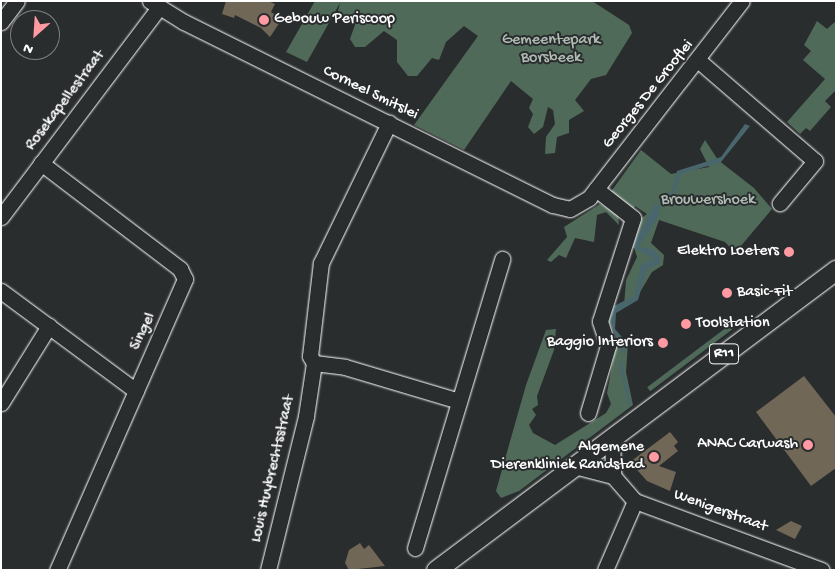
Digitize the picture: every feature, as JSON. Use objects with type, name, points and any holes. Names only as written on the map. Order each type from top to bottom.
[{"type":"main road","name":"R11","points":[[436,570],[836,270]]},
{"type":"street","points":[[1,22],[18,1]]},
{"type":"street","name":"Georges De Grooflei","points":[[578,207],[596,189],[699,61],[742,1]]},
{"type":"street","name":"Corneel Smitslei","points":[[155,4],[553,205],[578,207]]},
{"type":"street","name":"Rosekapellestraat","points":[[1,217],[155,4]]},
{"type":"street","points":[[699,61],[814,161],[780,203]]},
{"type":"street","name":"Louis Huybrechtsstraat","points":[[268,570],[300,450],[314,363],[310,356],[321,263],[389,123]]},
{"type":"street","name":"Singel","points":[[41,163],[180,269],[185,279],[57,570]]},
{"type":"street","points":[[588,413],[608,346],[600,321],[633,218],[596,189]]},
{"type":"street","points":[[415,548],[502,259]]},
{"type":"street","points":[[1,291],[136,392]]},
{"type":"street","points":[[1,403],[49,326]]},
{"type":"street","points":[[314,363],[345,367],[459,401]]},
{"type":"street","points":[[574,466],[613,476],[612,438]]},
{"type":"street","name":"Wenigerstraat","points":[[613,476],[635,500],[822,570]]},
{"type":"street","points":[[605,570],[635,500]]},
{"type":"green space","name":"Gemeentepark Borsbeek","points":[[315,1],[592,1],[629,25],[632,33],[606,75],[591,79],[575,100],[584,111],[569,120],[569,133],[557,137],[555,153],[545,154],[546,137],[555,124],[553,110],[548,107],[543,127],[534,134],[528,127],[533,114],[529,108],[533,99],[511,81],[464,150],[414,125],[478,36],[464,26],[446,42],[439,60],[432,58],[417,76],[408,76],[397,62],[397,40],[384,31],[365,47],[355,47],[350,39],[357,19],[355,16],[346,25],[337,15],[340,3],[307,62],[286,52]]},
{"type":"green space","points":[[817,21],[827,29],[836,21],[836,90],[825,101],[831,107],[810,131],[806,128],[800,134],[787,122],[825,79],[803,60],[811,51],[804,45]]},
{"type":"green space","name":"Brouwershoek","points":[[705,140],[718,160],[754,188],[772,209],[735,253],[725,242],[659,220],[651,243],[664,255],[663,265],[652,272],[637,297],[624,306],[626,280],[637,257],[632,240],[639,220],[647,214],[635,206],[633,211],[610,193],[641,150],[671,174],[709,167],[700,149]]},
{"type":"green space","points":[[600,204],[618,214],[619,225],[606,212],[597,215],[594,242],[575,238],[566,258],[559,255],[551,262],[547,260],[567,237],[564,227]]},
{"type":"green space","points":[[731,324],[734,328],[650,391],[647,387]]},
{"type":"green space","points":[[556,329],[554,350],[537,396],[538,405],[532,409],[536,415],[529,425],[533,433],[555,445],[606,413],[611,404],[607,393],[618,334],[628,343],[626,372],[633,405],[519,491],[501,498],[496,491],[526,385],[546,330]]},
{"type":"water","points":[[745,124],[750,126],[721,162],[681,174],[674,194],[662,203],[658,201],[672,190],[677,171],[721,157]]},
{"type":"water","points":[[655,203],[661,206],[657,219],[639,247],[652,249],[661,258],[659,264],[647,269],[638,300],[616,313],[615,329],[627,343],[624,355],[609,321],[614,306],[634,296],[641,265],[653,258],[632,247]]},
{"type":"building","name":"Gebouw Periscoop","points":[[226,1],[268,1],[275,4],[271,12],[282,19],[270,37],[261,28],[235,15],[234,18],[222,14]]},
{"type":"building","name":"ANAC Carwash","points":[[804,376],[836,417],[836,468],[811,486],[756,412]]},
{"type":"building","name":"Algemene Dierenkliniek Randstad","points":[[670,432],[678,442],[674,446],[678,451],[659,466],[676,472],[670,491],[647,481],[630,462]]},
{"type":"building","points":[[791,521],[802,526],[795,539],[776,530]]},
{"type":"building","points":[[360,543],[364,549],[369,545],[385,566],[349,570],[345,563],[349,550]]},
{"type":"waterway","points":[[620,362],[629,404]]},
{"type":"place","name":"Gebouw Periscoop","points":[[264,20]]},
{"type":"place","name":"Elektro Loeters","points":[[789,252]]},
{"type":"place","name":"Basic-Fit","points":[[727,293]]},
{"type":"place","name":"Toolstation","points":[[686,324]]},
{"type":"place","name":"Baggio Interiors","points":[[663,343]]},
{"type":"place","name":"ANAC Carwash","points":[[808,445]]},
{"type":"place","name":"Algemene Dierenkliniek Randstad","points":[[654,457]]}]
